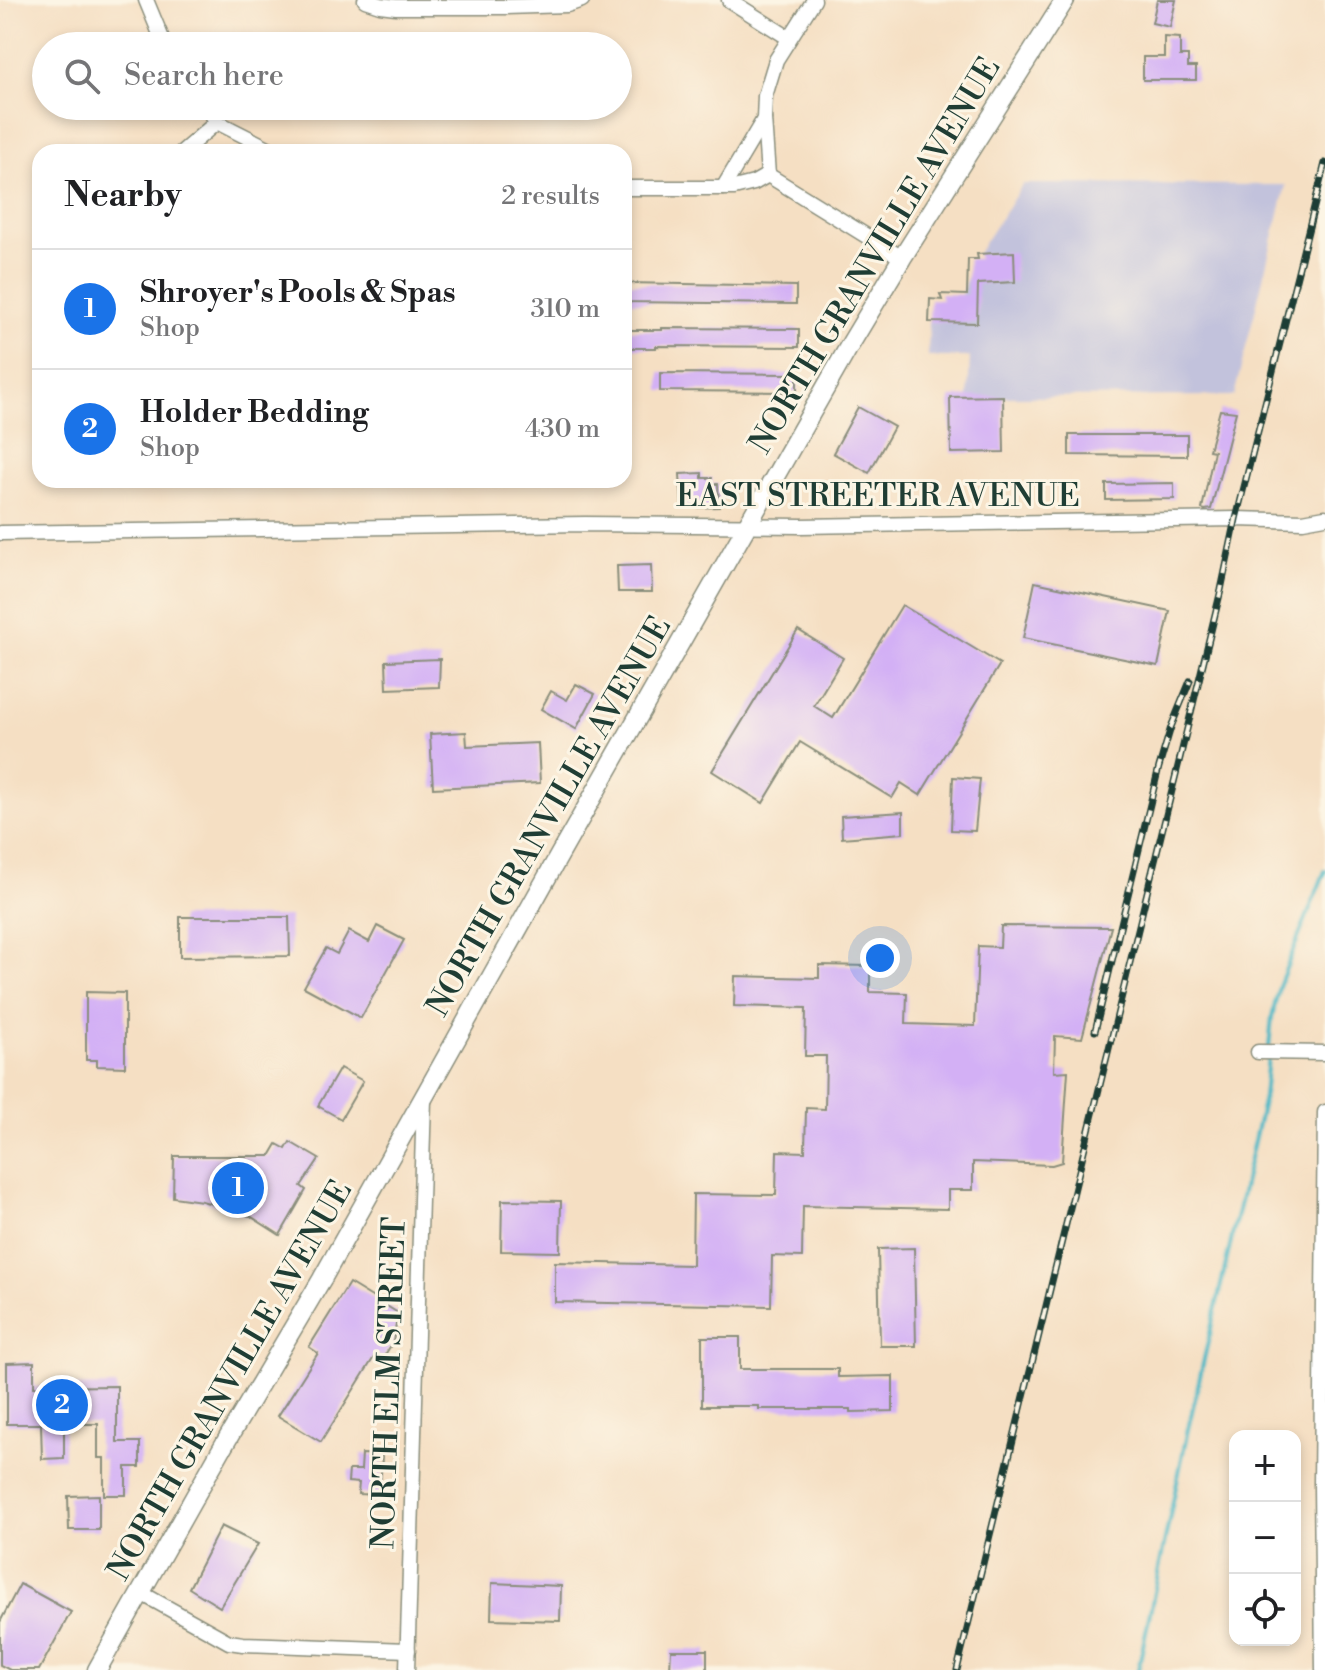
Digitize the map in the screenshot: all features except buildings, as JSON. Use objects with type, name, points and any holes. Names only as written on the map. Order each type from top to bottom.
[{"type":"main road","name":"NORTH GRANVILLE AVENUE","points":[[97,1670],[314,1293],[851,343],[1065,0]]},
{"type":"street","points":[[146,0],[159,32]]},
{"type":"street","points":[[365,0],[396,7],[567,5],[582,0]]},
{"type":"street","points":[[729,0],[789,38]]},
{"type":"street","points":[[768,175],[764,105],[769,80],[776,60],[814,0]]},
{"type":"street","points":[[723,188],[764,119]]},
{"type":"street","points":[[191,144],[217,122],[260,144]]},
{"type":"street","points":[[768,175],[902,258]]},
{"type":"street","points":[[632,188],[744,186],[768,175]]},
{"type":"street","name":"EAST STREETER AVENUE","points":[[0,533],[585,524],[747,527],[1236,519],[1303,521],[1325,517]]},
{"type":"street","points":[[1258,1052],[1325,1053]]},
{"type":"street","name":"NORTH ELM STREET","points":[[407,1670],[424,1098]]},
{"type":"street","points":[[1323,1670],[1321,1484],[1325,1112]]},
{"type":"street","points":[[141,1593],[229,1642],[408,1650]]},
{"type":"shaded area","points":[[1023,184],[1286,185],[1234,396],[968,397],[970,357],[928,357],[929,322],[977,323],[978,296],[961,295],[968,275],[978,276],[982,284],[1015,282],[1014,252],[977,254]]},
{"type":"waterway","points":[[1138,1670],[1188,1429],[1264,1097],[1272,1017],[1279,986],[1325,871]]},
{"type":"railway","points":[[957,1670],[1325,163]]},
{"type":"railway","points":[[1095,1031],[1159,767],[1190,681]]},
{"type":"place","name":"Shroyer's Pools & Spas","points":[[238,1188]]},
{"type":"place","name":"Holder Bedding","points":[[62,1405]]}]
